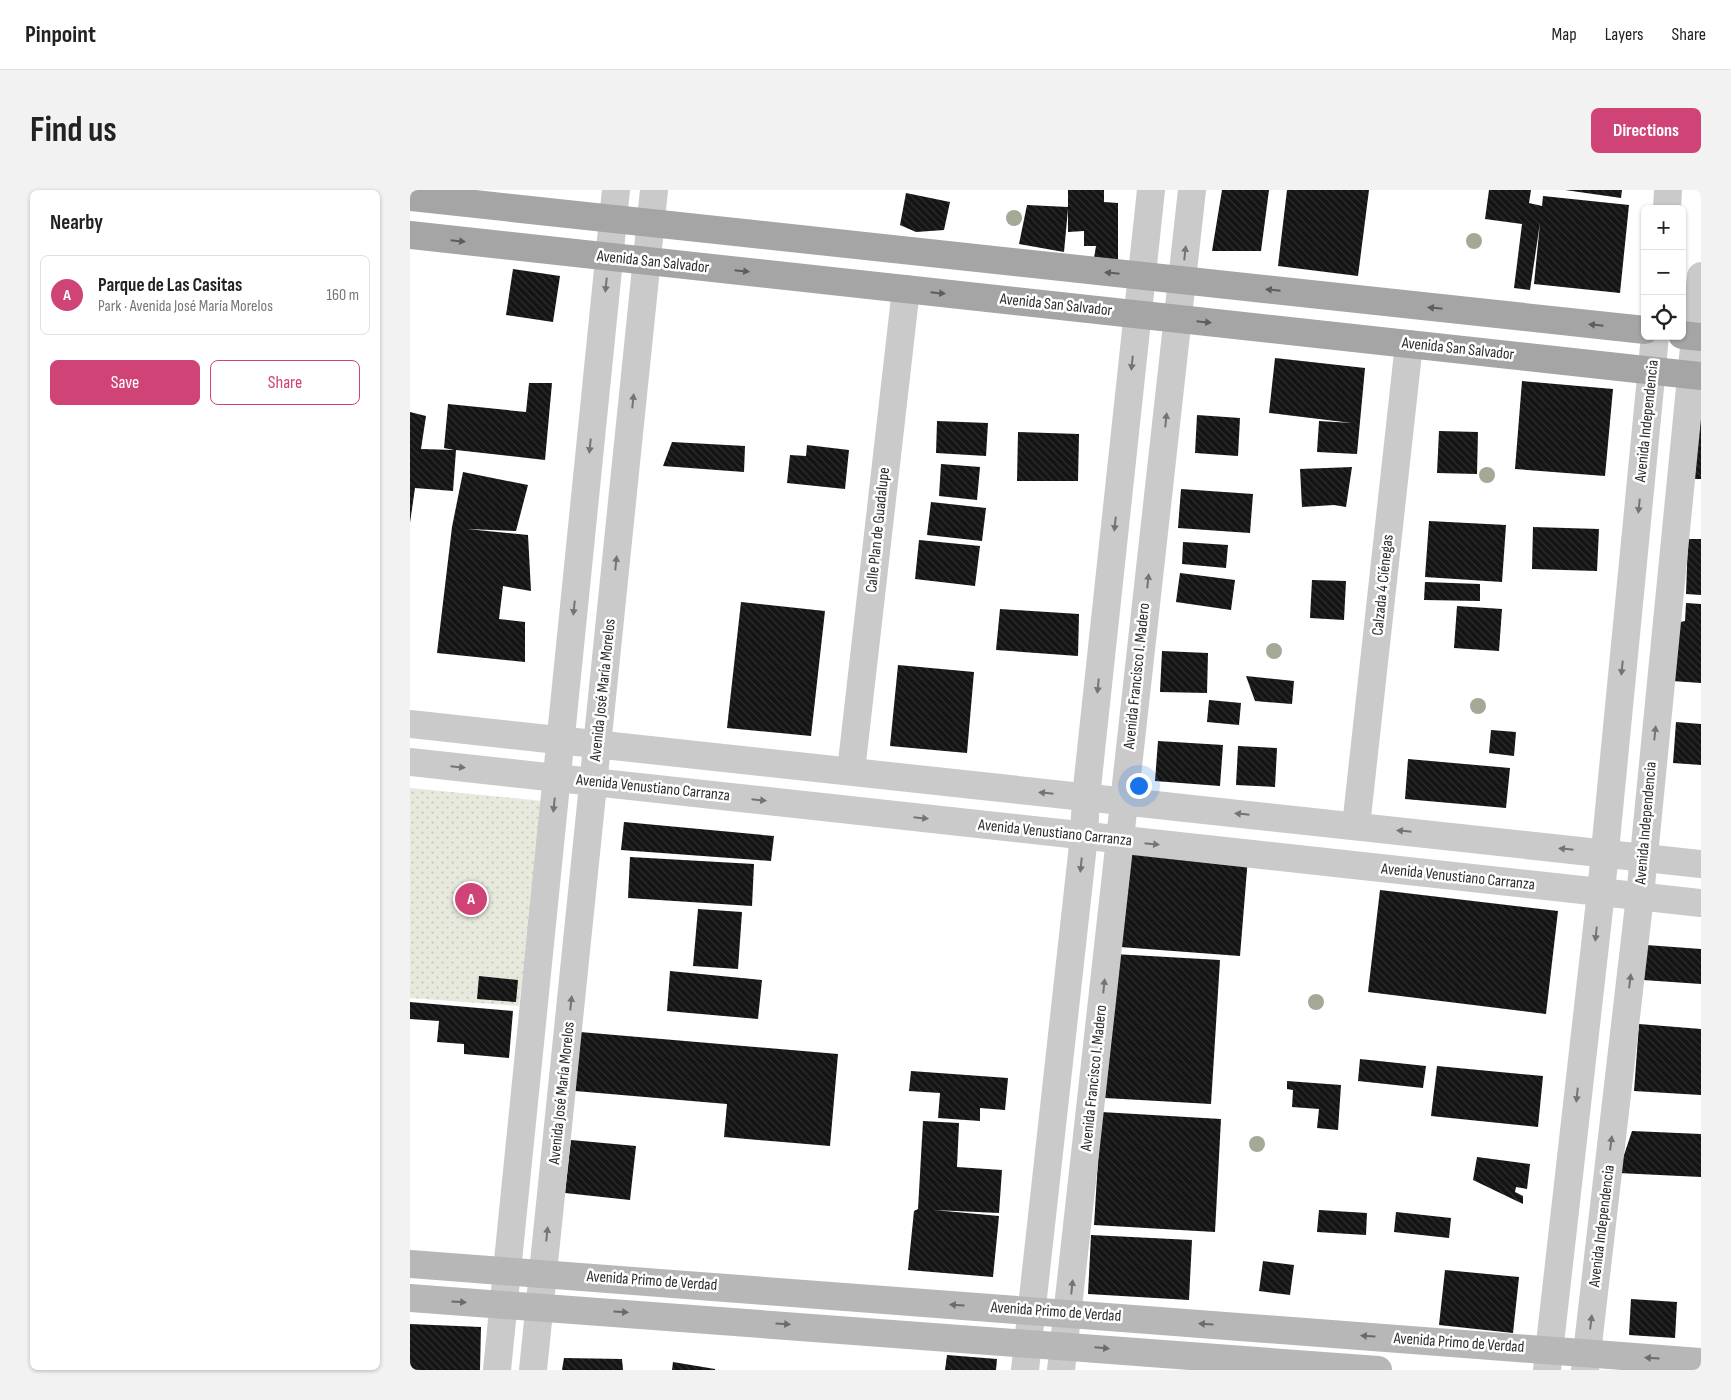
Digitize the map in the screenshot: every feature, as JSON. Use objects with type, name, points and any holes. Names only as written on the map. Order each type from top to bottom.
[{"type":"main road","points":[[410,197],[1641,330]]},
{"type":"main road","name":"Avenida San Salvador","points":[[410,235],[1696,375]]},
{"type":"main road","name":"Avenida Primo de Verdad","points":[[410,1264],[1069,1313],[1548,1360],[1586,1362],[1701,1362]]},
{"type":"main road","name":"Avenida Primo de Verdad","points":[[410,1298],[1028,1342],[1063,1358],[1378,1370]]},
{"type":"street","points":[[497,1370],[616,190]]},
{"type":"street","name":"Avenida José María Morelos","points":[[533,1370],[654,190]]},
{"type":"street","points":[[1025,1370],[1084,836],[1086,797],[1151,190]]},
{"type":"street","name":"Avenida Francisco I. Madero","points":[[1063,1358],[1123,801],[1192,190]]},
{"type":"street","points":[[1666,205],[1668,190]]},
{"type":"street","name":"Avenida Independencia","points":[[1586,1362],[1640,896],[1642,857],[1696,375],[1693,336],[1701,276]]},
{"type":"street","name":"Calle Plan de Guadalupe","points":[[851,772],[906,289]]},
{"type":"street","name":"Avenida Independencia","points":[[1548,1360],[1600,892],[1655,340]]},
{"type":"street","name":"Calzada 4 Ciénegas","points":[[1356,826],[1409,344]]},
{"type":"street","points":[[410,724],[1701,864]]},
{"type":"street","name":"Avenida Venustiano Carranza","points":[[410,762],[1701,903]]},
{"type":"shaded area","points":[[410,788],[543,801],[519,1006],[410,998]]},
{"type":"building","points":[[1068,190],[1104,190],[1104,202],[1118,203],[1118,262],[1094,258],[1096,246],[1084,246],[1084,231],[1068,232],[1068,209],[1064,252],[1019,244],[1027,205],[1068,207]]},
{"type":"building","points":[[1222,190],[1269,190],[1261,251],[1212,251]]},
{"type":"building","points":[[1287,190],[1369,190],[1358,276],[1278,266]]},
{"type":"building","points":[[1489,190],[1531,190],[1529,203],[1542,206],[1543,196],[1629,205],[1620,293],[1534,284],[1540,223],[1530,290],[1514,288],[1522,224],[1485,219]]},
{"type":"building","points":[[1565,190],[1622,190],[1621,198]]},
{"type":"building","points":[[906,193],[950,202],[944,230],[916,232],[900,225]]},
{"type":"building","points":[[513,269],[560,276],[553,322],[506,315]]},
{"type":"building","points":[[1275,358],[1365,368],[1357,454],[1317,452],[1319,421],[1352,423],[1269,413]]},
{"type":"building","points":[[1522,381],[1613,389],[1605,476],[1515,469]]},
{"type":"building","points":[[529,383],[552,383],[545,460],[456,450],[453,491],[415,488],[410,523],[410,412],[426,416],[421,449],[454,450],[444,448],[448,404],[526,412]]},
{"type":"building","points":[[1701,398],[1701,479],[1693,479]]},
{"type":"building","points":[[1197,415],[1240,418],[1238,456],[1195,453]]},
{"type":"building","points":[[937,421],[988,423],[986,456],[936,453]]},
{"type":"building","points":[[1439,431],[1478,432],[1477,474],[1437,473]]},
{"type":"building","points":[[1018,432],[1079,434],[1078,481],[1017,481]]},
{"type":"building","points":[[672,442],[745,446],[744,472],[663,466]]},
{"type":"building","points":[[807,445],[849,450],[845,489],[787,483],[790,455],[806,456]]},
{"type":"building","points":[[941,464],[980,467],[977,500],[939,496]]},
{"type":"building","points":[[1352,467],[1346,507],[1334,505],[1302,507],[1300,469]]},
{"type":"building","points":[[463,472],[528,485],[516,531],[467,529],[528,535],[531,591],[503,586],[499,619],[525,622],[525,662],[437,653],[452,527]]},
{"type":"building","points":[[1181,489],[1253,494],[1250,533],[1178,528]]},
{"type":"building","points":[[931,502],[986,508],[982,541],[927,535]]},
{"type":"building","points":[[1429,521],[1506,525],[1502,582],[1425,577]]},
{"type":"building","points":[[1533,527],[1599,529],[1597,571],[1532,569]]},
{"type":"building","points":[[1688,539],[1701,539],[1701,595],[1686,594]]},
{"type":"building","points":[[919,540],[980,546],[975,586],[915,579]]},
{"type":"building","points":[[1183,542],[1228,545],[1226,568],[1182,564]]},
{"type":"building","points":[[1180,573],[1235,580],[1231,610],[1176,602]]},
{"type":"building","points":[[1312,580],[1346,581],[1344,620],[1310,618]]},
{"type":"building","points":[[1425,582],[1480,584],[1480,601],[1424,600]]},
{"type":"building","points":[[741,602],[825,611],[811,736],[727,728]]},
{"type":"building","points":[[1686,603],[1701,604],[1701,683],[1672,681],[1676,623],[1685,621]]},
{"type":"building","points":[[1457,606],[1502,609],[1499,651],[1454,648]]},
{"type":"building","points":[[1000,609],[1079,614],[1078,656],[996,650]]},
{"type":"building","points":[[1162,651],[1208,653],[1207,693],[1160,692]]},
{"type":"building","points":[[898,665],[974,672],[967,753],[890,746]]},
{"type":"building","points":[[1246,676],[1294,681],[1292,704],[1255,701]]},
{"type":"building","points":[[1209,700],[1241,703],[1239,725],[1207,722]]},
{"type":"building","points":[[1676,722],[1701,724],[1701,765],[1673,763]]},
{"type":"building","points":[[1491,730],[1516,732],[1514,756],[1489,753]]},
{"type":"building","points":[[1158,741],[1223,745],[1220,786],[1155,781]]},
{"type":"building","points":[[1238,746],[1277,748],[1275,787],[1236,785]]},
{"type":"building","points":[[1408,759],[1510,768],[1506,808],[1405,799]]},
{"type":"building","points":[[624,822],[774,836],[771,861],[621,850]]},
{"type":"building","points":[[1127,848],[1248,857],[1240,956],[1120,947]]},
{"type":"building","points":[[630,857],[754,864],[752,906],[628,898]]},
{"type":"building","points":[[1380,890],[1558,911],[1546,1014],[1368,992]]},
{"type":"building","points":[[698,909],[742,912],[738,969],[693,966]]},
{"type":"building","points":[[1646,945],[1701,949],[1701,984],[1643,980]]},
{"type":"building","points":[[1114,954],[1220,960],[1211,1104],[1105,1098]]},
{"type":"building","points":[[670,971],[762,980],[758,1019],[667,1011]]},
{"type":"building","points":[[479,976],[518,980],[516,1002],[477,999]]},
{"type":"building","points":[[410,1002],[513,1011],[509,1058],[464,1054],[464,1044],[437,1042],[439,1021],[410,1019]]},
{"type":"building","points":[[1639,1024],[1701,1029],[1701,1095],[1634,1091]]},
{"type":"building","points":[[580,1032],[838,1054],[830,1146],[724,1137],[727,1104],[575,1091]]},
{"type":"building","points":[[1360,1059],[1426,1066],[1423,1088],[1358,1081]]},
{"type":"building","points":[[1437,1066],[1543,1076],[1538,1127],[1431,1116]]},
{"type":"building","points":[[911,1071],[1008,1078],[1005,1110],[980,1108],[980,1121],[938,1118],[940,1093],[909,1091]]},
{"type":"building","points":[[1287,1081],[1341,1085],[1338,1130],[1317,1128],[1319,1109],[1292,1107],[1293,1090],[1287,1089]]},
{"type":"building","points":[[1101,1112],[1221,1119],[1215,1232],[1094,1225]]},
{"type":"building","points":[[923,1121],[959,1123],[957,1167],[1002,1170],[999,1213],[934,1210],[999,1216],[993,1277],[908,1270],[914,1211],[918,1209]]},
{"type":"building","points":[[1632,1131],[1701,1134],[1701,1177],[1618,1173]]},
{"type":"building","points":[[571,1140],[636,1146],[630,1200],[565,1193]]},
{"type":"building","points":[[1477,1157],[1530,1164],[1527,1189],[1516,1187],[1515,1192],[1523,1196],[1523,1204],[1473,1180]]},
{"type":"building","points":[[1319,1210],[1367,1213],[1366,1235],[1317,1232]]},
{"type":"building","points":[[1396,1212],[1451,1218],[1449,1238],[1394,1232]]},
{"type":"building","points":[[1091,1235],[1192,1240],[1189,1300],[1088,1294]]},
{"type":"building","points":[[1263,1261],[1294,1265],[1290,1295],[1259,1291]]},
{"type":"building","points":[[1445,1270],[1519,1277],[1513,1333],[1439,1325]]},
{"type":"building","points":[[1631,1299],[1677,1302],[1675,1338],[1629,1335]]},
{"type":"building","points":[[410,1324],[481,1327],[480,1370],[410,1370]]},
{"type":"building","points":[[947,1355],[997,1359],[996,1370],[945,1370]]},
{"type":"building","points":[[564,1358],[622,1359],[623,1370],[562,1370]]},
{"type":"building","points":[[673,1362],[715,1369],[715,1370],[672,1370]]},
{"type":"place","name":"Parque de Las Casitas","points":[[471,899]]}]
